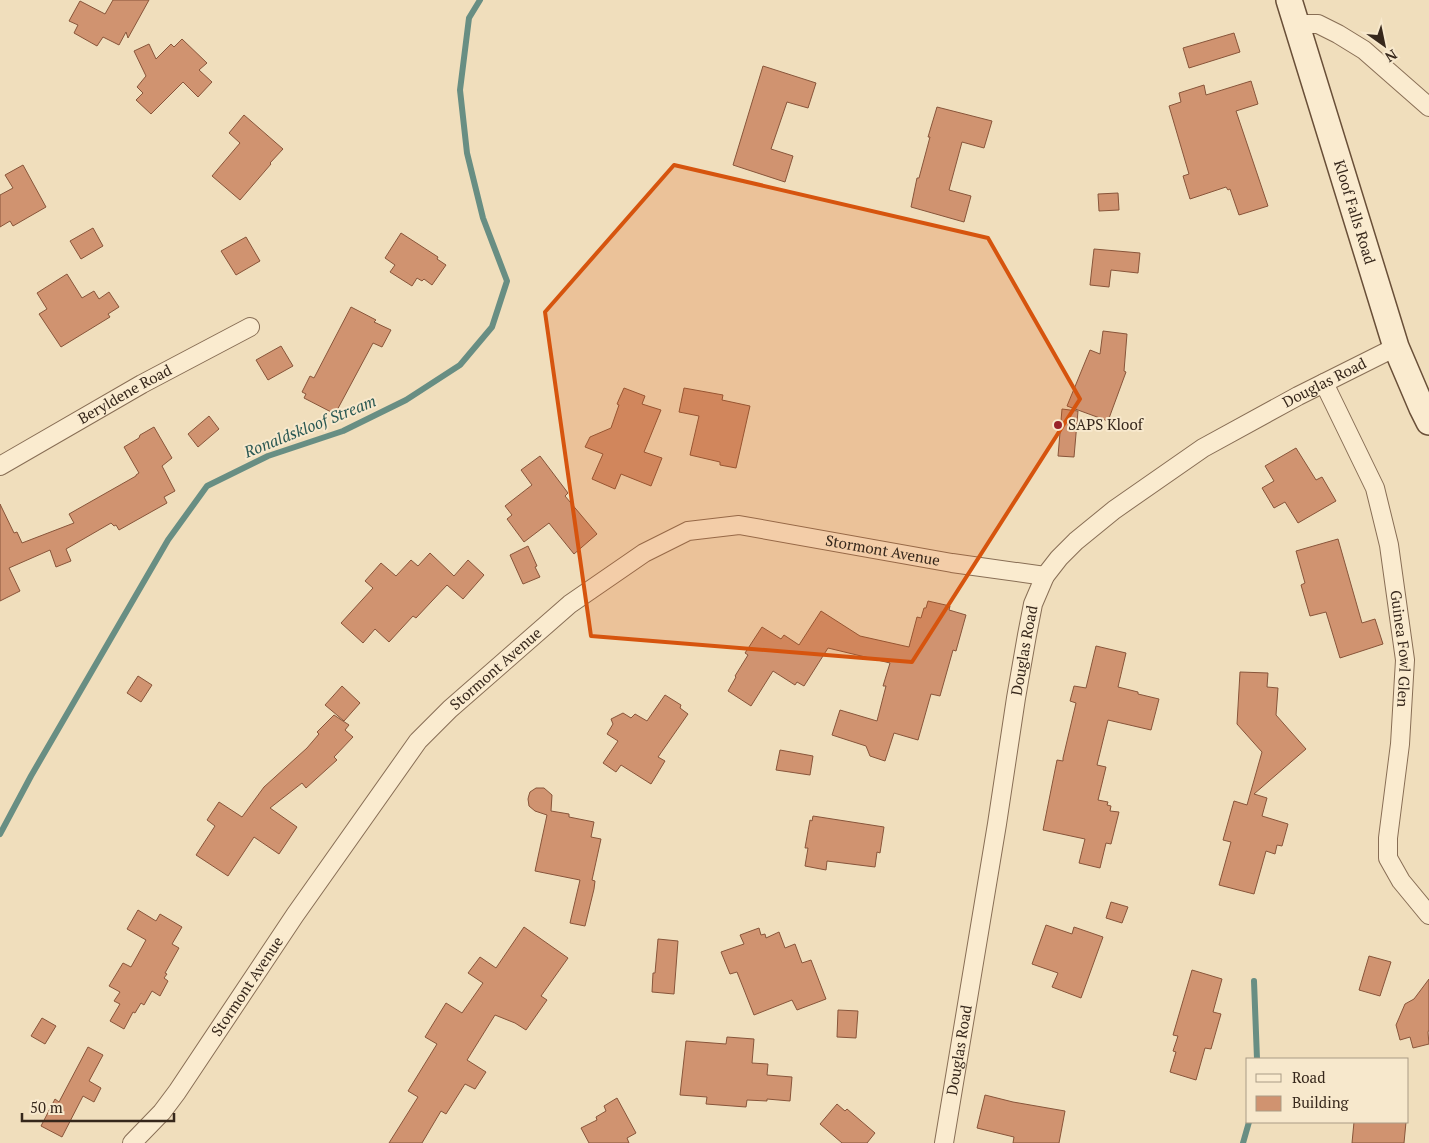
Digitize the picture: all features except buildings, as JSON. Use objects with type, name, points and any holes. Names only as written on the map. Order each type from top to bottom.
[{"type":"main road","name":"Kloof Falls Road","points":[[1290,0],[1396,347],[1429,422]]},
{"type":"street","points":[[1297,24],[1318,24],[1364,50],[1429,107]]},
{"type":"street","name":"Beryldene Road","points":[[0,466],[142,384],[250,326]]},
{"type":"street","name":"Douglas Road","points":[[944,1143],[1025,644],[1033,604],[1045,576],[1076,541],[1114,510],[1203,448],[1396,347]]},
{"type":"street","name":"Guinea Fowl Glen","points":[[1324,383],[1375,488],[1389,545],[1405,660],[1400,744],[1388,838],[1388,858],[1401,881],[1429,915]]},
{"type":"street","name":"Stormont Avenue","points":[[132,1143],[162,1112],[177,1092],[295,915],[418,741],[450,709],[570,604],[644,553],[688,531],[739,526],[952,564],[1045,576]]},
{"type":"highlighted area","points":[[674,165],[988,238],[1080,399],[912,662],[591,636],[545,312]]},
{"type":"waterway","name":"Ronaldskloof Stream","points":[[0,834],[31,776],[168,540],[207,486],[268,456],[343,431],[406,400],[460,365],[492,327],[507,281],[483,218],[467,153],[460,90],[469,18],[480,0]]},
{"type":"waterway","points":[[1254,981],[1257,1058]]},
{"type":"waterway","points":[[1243,1143],[1249,1123]]},
{"type":"place","name":"SAPS Kloof","points":[[1058,425]]}]
